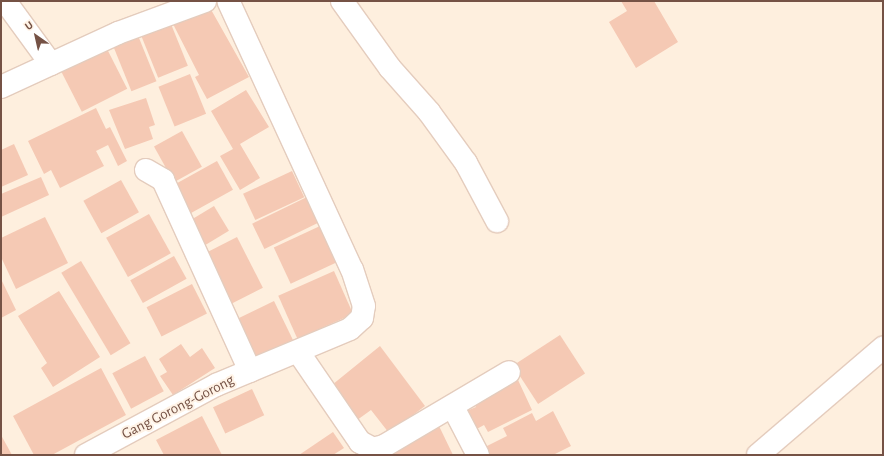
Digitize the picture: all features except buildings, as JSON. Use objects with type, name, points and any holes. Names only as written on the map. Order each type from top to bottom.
[{"type":"street","points":[[5,1],[51,64]]},
{"type":"street","points":[[1,87],[118,33],[206,1]]},
{"type":"street","name":"Gang Gorong-Gorong","points":[[86,455],[216,386],[250,371],[299,353],[350,329],[362,318],[364,306],[352,270],[228,1]]},
{"type":"street","points":[[342,1],[390,68],[429,112],[466,163],[497,221]]},
{"type":"street","points":[[146,170],[163,180],[250,371]]},
{"type":"street","points":[[758,455],[883,348]]},
{"type":"street","points":[[299,353],[366,448],[384,446],[453,407],[509,372]]},
{"type":"street","points":[[453,407],[478,455]]}]
